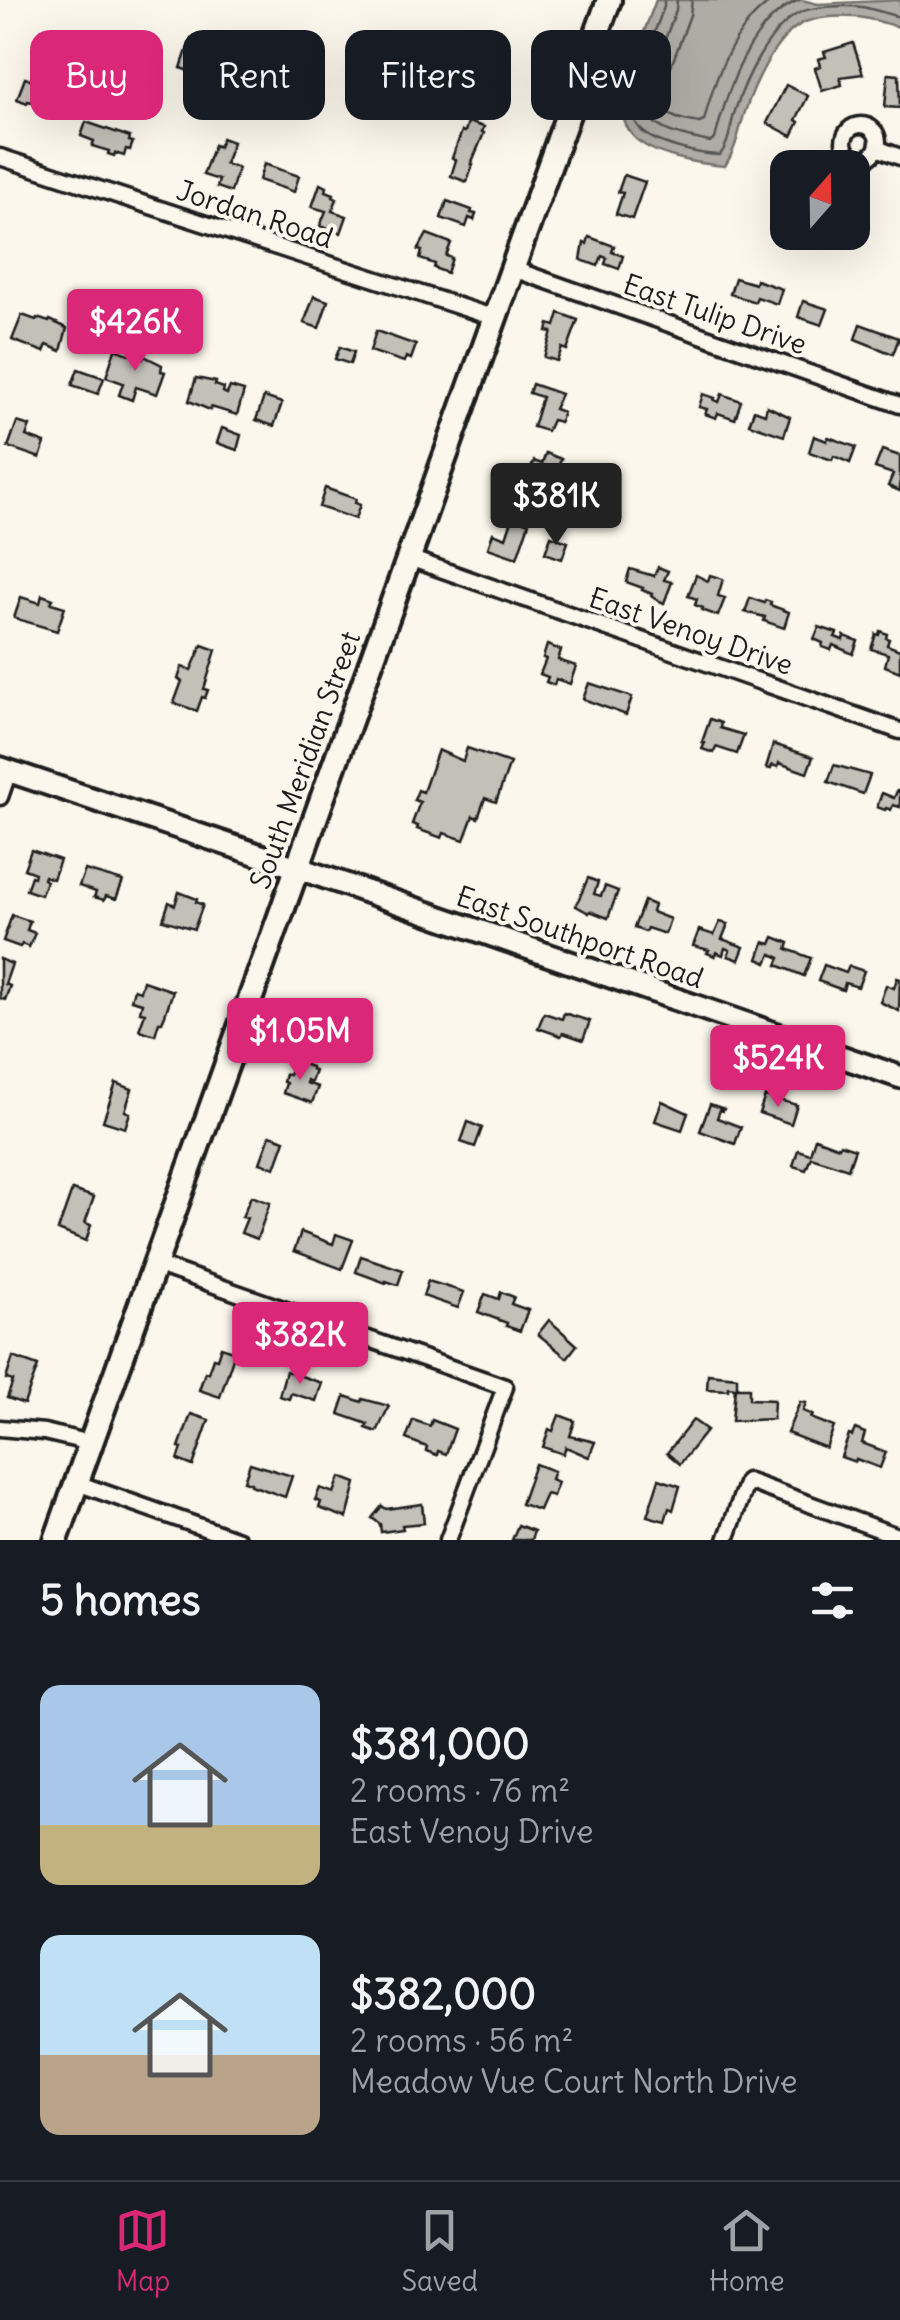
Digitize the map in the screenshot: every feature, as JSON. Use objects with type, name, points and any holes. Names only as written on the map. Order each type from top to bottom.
[{"type":"main road","name":"South Meridian Street","points":[[56,1540],[610,0]]},
{"type":"main road","name":"East Southport Road","points":[[5,770],[900,1078]]},
{"type":"street","points":[[877,148],[900,156]]},
{"type":"street","name":"Jordan Road","points":[[0,157],[495,318]]},
{"type":"street","name":"East Tulip Drive","points":[[512,269],[900,405]]},
{"type":"street","name":"East Venoy Drive","points":[[409,558],[900,731]]},
{"type":"street","points":[[0,796],[5,770]]},
{"type":"street","points":[[156,1264],[505,1387],[448,1540]]},
{"type":"street","points":[[0,1428],[44,1432],[91,1443]]},
{"type":"street","points":[[726,1540],[747,1481],[900,1537]]},
{"type":"street","points":[[77,1483],[238,1540]]},
{"type":"water","points":[[656,0],[802,0],[818,4],[900,0],[900,27],[843,17],[808,21],[786,36],[760,75],[725,166],[676,158],[651,149],[627,127],[624,120],[671,120],[671,30],[645,30]]},
{"type":"building","points":[[853,43],[863,74],[840,77],[842,85],[822,91],[815,68],[820,66],[818,59],[826,57],[824,52]]},
{"type":"building","points":[[888,74],[899,75],[900,108],[885,107]]},
{"type":"building","points":[[25,78],[30,80],[30,102],[17,99]]},
{"type":"building","points":[[786,85],[808,96],[792,136],[767,123]]},
{"type":"building","points":[[86,122],[130,137],[130,150],[126,149],[124,156],[114,156],[92,146],[94,141],[81,136]]},
{"type":"building","points":[[468,122],[484,127],[484,133],[467,182],[451,176],[456,160],[452,158]]},
{"type":"building","points":[[222,138],[233,142],[225,164],[238,168],[231,192],[217,187],[219,180],[203,175],[214,145],[219,147]]},
{"type":"building","points":[[264,164],[299,176],[294,192],[259,180]]},
{"type":"building","points":[[624,175],[645,182],[632,219],[616,214]]},
{"type":"building","points":[[320,184],[337,199],[332,211],[347,216],[341,233],[320,226],[326,211],[312,207]]},
{"type":"building","points":[[447,201],[472,210],[476,214],[474,220],[469,218],[466,227],[441,218]]},
{"type":"building","points":[[427,234],[451,243],[446,256],[452,258],[447,273],[420,259],[422,251],[418,250]]},
{"type":"building","points":[[589,237],[614,246],[612,252],[623,256],[619,269],[605,264],[607,258],[602,256],[598,266],[581,260]]},
{"type":"building","points":[[735,278],[782,289],[777,304],[730,294]]},
{"type":"building","points":[[314,296],[328,301],[319,328],[304,323]]},
{"type":"building","points":[[803,301],[828,309],[822,325],[798,317]]},
{"type":"building","points":[[559,313],[578,320],[567,350],[562,348],[557,361],[544,357],[552,332],[547,331],[549,324],[555,326]]},
{"type":"building","points":[[22,315],[67,328],[61,351],[47,345],[44,352],[12,340]]},
{"type":"building","points":[[860,324],[899,338],[893,354],[855,339]]},
{"type":"building","points":[[376,331],[416,345],[411,359],[406,357],[404,362],[370,351]]},
{"type":"building","points":[[340,347],[354,352],[350,364],[335,359]]},
{"type":"building","points":[[115,349],[162,365],[161,371],[165,372],[157,394],[136,387],[132,400],[119,395],[123,383],[106,377]]},
{"type":"building","points":[[78,369],[104,378],[98,394],[72,385]]},
{"type":"building","points":[[196,378],[216,382],[227,394],[230,387],[244,391],[237,415],[189,401]]},
{"type":"building","points":[[532,384],[561,394],[554,409],[563,412],[560,422],[552,420],[547,431],[533,427],[542,397],[529,393]]},
{"type":"building","points":[[703,394],[719,402],[722,394],[741,401],[735,419],[718,413],[716,418],[705,414],[707,409],[699,407]]},
{"type":"building","points":[[264,397],[282,403],[274,426],[256,420]]},
{"type":"building","points":[[767,406],[790,417],[784,436],[749,424],[754,410],[765,414]]},
{"type":"building","points":[[17,422],[30,426],[26,436],[45,443],[40,458],[8,447]]},
{"type":"building","points":[[222,428],[241,435],[237,450],[217,443]]},
{"type":"building","points":[[814,436],[856,447],[850,463],[809,452]]},
{"type":"building","points":[[882,450],[900,456],[900,491],[888,486],[893,474],[875,468]]},
{"type":"building","points":[[546,453],[561,459],[555,473],[550,471],[537,502],[520,496],[534,461],[542,464]]},
{"type":"building","points":[[325,488],[356,499],[355,503],[360,505],[355,519],[319,507]]},
{"type":"building","points":[[513,517],[529,523],[517,558],[488,548],[493,533],[506,538]]},
{"type":"building","points":[[551,536],[568,542],[562,559],[545,553]]},
{"type":"building","points":[[658,567],[668,571],[664,580],[672,582],[664,603],[626,582],[630,569],[654,576]]},
{"type":"building","points":[[696,575],[708,581],[710,575],[723,579],[718,596],[725,598],[718,616],[702,610],[695,605],[697,599],[688,596]]},
{"type":"building","points":[[42,595],[65,607],[57,631],[14,618],[21,597],[40,603]]},
{"type":"building","points":[[750,598],[771,602],[770,605],[789,612],[784,628],[745,612]]},
{"type":"building","points":[[819,627],[837,633],[835,637],[843,640],[844,636],[858,641],[853,654],[833,645],[831,650],[822,647],[823,643],[814,639]]},
{"type":"building","points":[[880,631],[887,634],[887,645],[900,650],[900,672],[885,666],[888,654],[871,649]]},
{"type":"building","points":[[202,645],[216,650],[204,689],[208,690],[197,711],[174,703],[182,681],[178,679],[182,667],[191,670]]},
{"type":"building","points":[[547,645],[561,650],[558,660],[576,666],[570,684],[556,679],[554,685],[540,674]]},
{"type":"building","points":[[589,683],[632,697],[626,715],[583,699]]},
{"type":"building","points":[[710,719],[721,723],[720,728],[744,735],[737,754],[716,747],[714,753],[702,749]]},
{"type":"building","points":[[773,744],[813,757],[807,773],[779,763],[778,767],[766,768]]},
{"type":"building","points":[[467,748],[510,763],[496,802],[485,798],[464,840],[444,833],[442,838],[417,829],[412,824],[420,802],[414,800],[418,790],[423,792],[438,750],[463,761]]},
{"type":"building","points":[[834,765],[870,775],[863,794],[828,782]]},
{"type":"building","points":[[897,791],[900,807],[877,807],[882,793],[894,798]]},
{"type":"building","points":[[31,850],[60,860],[53,879],[44,876],[41,895],[26,890],[35,873],[24,869]]},
{"type":"building","points":[[85,870],[123,881],[116,899],[94,897],[96,892],[79,886]]},
{"type":"building","points":[[588,878],[598,882],[594,894],[601,896],[605,886],[618,891],[608,918],[576,906]]},
{"type":"building","points":[[179,892],[203,905],[194,929],[163,920],[169,902],[175,905]]},
{"type":"building","points":[[644,901],[654,905],[652,912],[670,919],[665,934],[634,928]]},
{"type":"building","points":[[12,915],[30,921],[27,930],[35,933],[29,947],[3,941]]},
{"type":"building","points":[[720,922],[728,924],[722,939],[744,947],[739,960],[728,956],[730,950],[725,948],[723,955],[716,952],[715,956],[693,946],[699,930],[714,935]]},
{"type":"building","points":[[774,937],[789,943],[787,949],[811,958],[804,976],[777,965],[780,958],[771,954],[767,963],[758,959],[764,942],[771,944]]},
{"type":"building","points":[[0,959],[12,964],[5,984],[10,986],[5,1000],[0,998]]},
{"type":"building","points":[[824,965],[846,973],[849,966],[864,971],[858,987],[845,983],[843,990],[818,981]]},
{"type":"building","points":[[897,978],[899,1011],[880,1002],[886,985],[894,988]]},
{"type":"building","points":[[143,981],[173,991],[155,1035],[139,1030],[145,1013],[140,1012],[142,1003],[131,1000],[134,989],[140,991]]},
{"type":"building","points":[[312,1009],[328,1015],[316,1051],[299,1045]]},
{"type":"building","points":[[544,1013],[562,1019],[564,1013],[590,1021],[583,1040],[538,1028]]},
{"type":"building","points":[[294,1061],[315,1071],[311,1082],[306,1083],[318,1087],[312,1103],[283,1093],[285,1074],[289,1075]]},
{"type":"building","points":[[116,1083],[132,1089],[125,1111],[130,1113],[125,1128],[103,1121]]},
{"type":"building","points":[[765,1096],[797,1105],[791,1124],[759,1113]]},
{"type":"building","points":[[662,1101],[688,1113],[682,1130],[655,1121]]},
{"type":"building","points":[[710,1104],[724,1109],[717,1118],[741,1127],[735,1144],[700,1131]]},
{"type":"building","points":[[468,1122],[482,1128],[475,1147],[461,1142]]},
{"type":"building","points":[[270,1135],[285,1140],[275,1168],[260,1163]]},
{"type":"building","points":[[815,1138],[855,1149],[848,1169],[811,1157],[806,1170],[793,1166],[798,1150],[810,1154]]},
{"type":"building","points":[[72,1190],[94,1197],[85,1223],[91,1225],[86,1241],[58,1230]]},
{"type":"building","points":[[251,1196],[270,1203],[257,1239],[241,1233],[247,1218],[242,1217]]},
{"type":"building","points":[[301,1232],[333,1244],[336,1234],[353,1240],[342,1269],[294,1251]]},
{"type":"building","points":[[361,1256],[403,1270],[398,1285],[356,1272]]},
{"type":"building","points":[[428,1281],[464,1292],[458,1308],[423,1296]]},
{"type":"building","points":[[501,1292],[514,1297],[511,1304],[528,1310],[520,1331],[478,1312],[485,1294],[499,1299]]},
{"type":"building","points":[[549,1320],[577,1345],[567,1358],[538,1334]]},
{"type":"building","points":[[221,1347],[235,1352],[220,1397],[199,1390]]},
{"type":"building","points":[[13,1357],[38,1366],[24,1404],[7,1398],[13,1381],[6,1379]]},
{"type":"building","points":[[286,1371],[322,1383],[316,1401],[291,1393],[289,1399],[279,1396]]},
{"type":"building","points":[[708,1374],[737,1377],[737,1388],[749,1388],[749,1399],[774,1400],[773,1419],[732,1421],[735,1388],[707,1389]]},
{"type":"building","points":[[345,1396],[389,1406],[377,1432],[366,1428],[368,1424],[339,1414]]},
{"type":"building","points":[[800,1402],[806,1403],[803,1411],[813,1415],[811,1418],[834,1427],[826,1448],[787,1433]]},
{"type":"building","points":[[191,1414],[209,1420],[193,1466],[178,1460]]},
{"type":"building","points":[[559,1415],[575,1421],[570,1436],[595,1442],[589,1457],[566,1447],[563,1454],[543,1447]]},
{"type":"building","points":[[413,1420],[430,1426],[432,1420],[455,1429],[446,1454],[426,1451],[427,1447],[406,1439]]},
{"type":"building","points":[[693,1420],[707,1430],[680,1464],[667,1453]]},
{"type":"building","points":[[855,1429],[865,1433],[862,1443],[886,1452],[880,1468],[841,1457]]},
{"type":"building","points":[[250,1463],[292,1476],[285,1497],[244,1481]]},
{"type":"building","points":[[535,1464],[554,1471],[551,1479],[558,1482],[553,1496],[546,1494],[539,1510],[521,1504]]},
{"type":"building","points":[[340,1477],[356,1483],[347,1518],[319,1508],[321,1502],[315,1500],[320,1488],[334,1493]]},
{"type":"building","points":[[659,1479],[680,1486],[673,1510],[669,1508],[665,1521],[647,1516]]},
{"type":"building","points":[[422,1504],[424,1523],[402,1525],[403,1529],[381,1532],[380,1524],[372,1518],[382,1506],[386,1509]]},
{"type":"building","points":[[518,1525],[534,1531],[531,1540],[512,1540]]}]
